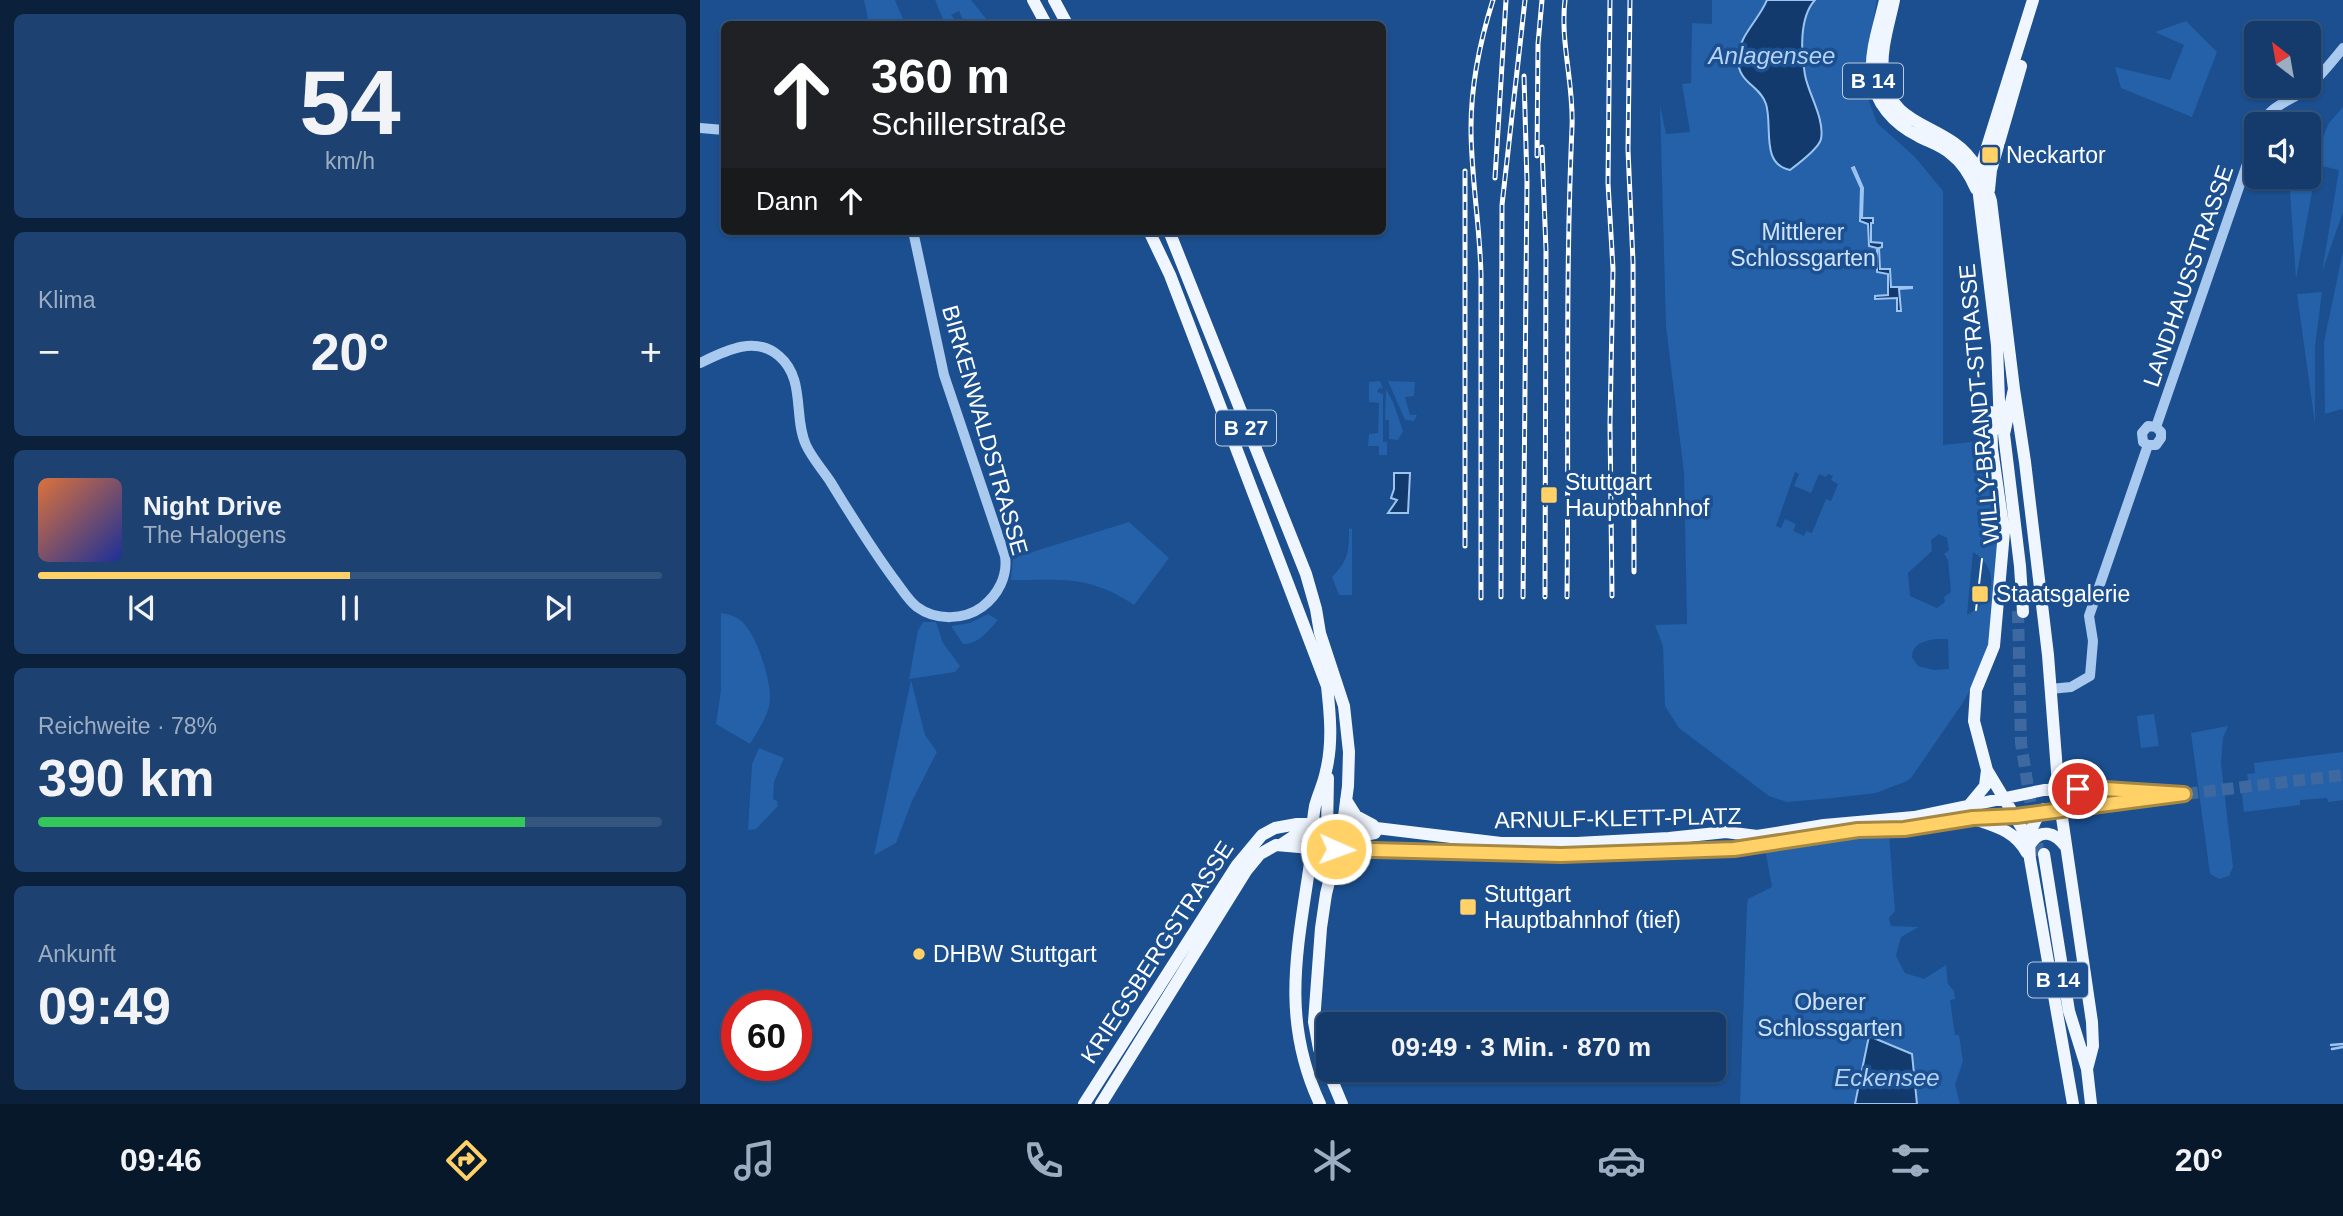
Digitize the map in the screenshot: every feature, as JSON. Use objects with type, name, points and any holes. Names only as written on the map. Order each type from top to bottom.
[{"type":"main road","points":[[1033,0],[1044,21]]},
{"type":"main road","points":[[1054,0],[1065,21]]},
{"type":"main road","name":"B 14","points":[[1885,0],[1872,60],[1872,74],[1879,99],[1892,119],[1958,159],[1978,194]]},
{"type":"main road","name":"B 14","points":[[1894,0],[1883,63],[1887,89],[1907,117],[1960,148],[1979,170]]},
{"type":"main road","points":[[1978,194],[1979,170],[2033,0]]},
{"type":"main road","points":[[1991,201],[1991,170],[2041,0]]},
{"type":"main road","points":[[1960,148],[1969,149],[1987,144]]},
{"type":"main road","name":"WILLY-BRANDT-STRASSE","points":[[1978,194],[1998,363],[2001,435],[2021,611],[2020,566],[2004,434],[2014,389],[1991,201],[1979,170]]},
{"type":"main road","name":"B 27","points":[[1151,235],[1170,275],[1325,679],[1330,730],[1327,770],[1315,804],[1326,835],[1331,873],[1321,928],[1314,1012],[1316,1041]]},
{"type":"main road","name":"B 27","points":[[1171,235],[1308,581],[1320,633],[1344,706],[1349,752],[1343,824]]},
{"type":"main road","points":[[1998,363],[1991,405],[1992,449],[2004,531],[1994,646],[1976,690],[1974,704],[1979,744],[1987,769],[2034,851]]},
{"type":"main road","points":[[2014,389],[2025,462],[2050,689],[2056,807],[2067,847],[2092,1022],[2093,1046],[2087,1069]]},
{"type":"main road","points":[[2000,499],[2005,469]]},
{"type":"main road","points":[[2056,768],[2073,789]]},
{"type":"main road","points":[[2008,803],[2036,794],[2056,768]]},
{"type":"main road","points":[[1970,804],[1984,786],[1987,769]]},
{"type":"main road","points":[[1326,835],[1327,770]]},
{"type":"main road","points":[[1713,850],[1750,835],[1913,817],[1970,804],[2008,803],[2056,807],[2077,808],[2185,794],[2073,789],[2056,807],[2033,826],[2034,851]]},
{"type":"main road","points":[[2036,794],[2056,807]]},
{"type":"main road","points":[[1346,800],[1360,819],[1385,831]]},
{"type":"main road","name":"ARNULF-KLETT-PLATZ","points":[[1326,835],[1360,850],[1561,855],[1713,850],[1858,830],[1904,829],[1999,815],[2008,803]]},
{"type":"main road","name":"KRIEGSBERGSTRASSE","points":[[1084,1104],[1229,876],[1256,840],[1267,831],[1306,813],[1315,804]]},
{"type":"main road","points":[[1973,818],[2015,836],[2034,851]]},
{"type":"main road","name":"ARNULF-KLETT-PLATZ","points":[[1311,848],[1343,824],[1501,843],[1557,844],[1726,832],[1750,835]]},
{"type":"main road","points":[[1282,825],[1326,835],[1385,831]]},
{"type":"main road","points":[[1381,850],[1377,842],[1385,831]]},
{"type":"main road","points":[[2034,851],[2034,839],[2046,833],[2057,836],[2067,847]]},
{"type":"main road","name":"B 27","points":[[1320,1104],[1306,1069],[1296,1027],[1294,993],[1311,848],[1326,835]]},
{"type":"main road","name":"KRIEGSBERGSTRASSE","points":[[1101,1104],[1246,871],[1260,854],[1294,836],[1326,835]]},
{"type":"main road","points":[[1282,844],[1311,848]]},
{"type":"main road","points":[[1331,873],[1360,850]]},
{"type":"main road","name":"B 14","points":[[2034,851],[2069,1011],[2087,1069],[2091,1104]]},
{"type":"main road","name":"B 14","points":[[2034,851],[2075,1104]]},
{"type":"main road","points":[[1294,993],[1314,1012]]},
{"type":"main road","points":[[1306,1069],[1316,1065]]},
{"type":"main road","name":"B 27","points":[[1333,1082],[1342,1104]]},
{"type":"street","points":[[2269,112],[2312,84],[2343,48]]},
{"type":"street","points":[[700,128],[721,130]]},
{"type":"street","name":"LANDHAUSSTRASSE","points":[[2050,689],[2071,687],[2090,676],[2093,641],[2089,616],[2148,445],[2156,445],[2161,438],[2161,432],[2156,427],[2244,173]]},
{"type":"street","name":"BIRKENWALDSTRASSE","points":[[700,363],[734,348],[751,345],[769,348],[782,359],[795,383],[805,444],[868,542],[909,599],[925,611],[946,617],[967,615],[979,610],[988,603],[1001,584],[1006,569],[1005,556],[944,374],[914,235]]},
{"type":"green space","points":[[864,0],[895,0],[904,21],[868,21]]},
{"type":"green space","points":[[935,0],[971,0],[987,20],[963,20],[959,11],[951,15],[956,21],[944,21]]},
{"type":"green space","name":"Mittlerer Schlossgarten","points":[[1712,0],[1877,0],[1866,61],[1867,96],[1877,123],[1915,157],[1943,191],[1943,445],[1990,440],[2000,521],[1990,647],[1962,704],[1911,778],[1876,793],[1787,802],[1769,796],[1679,728],[1665,706],[1663,646],[1655,625],[1687,624],[1684,473],[1666,326],[1660,105],[1666,134],[1690,132],[1682,84],[1691,83],[1692,23],[1712,24]],"holes":[[[1795,472],[1799,474],[1794,486],[1811,493],[1819,474],[1833,476],[1831,480],[1838,484],[1831,501],[1826,499],[1812,533],[1806,531],[1804,536],[1793,531],[1796,524],[1785,519],[1781,528],[1776,526]],[[1939,534],[1947,538],[1949,550],[1944,554],[1948,560],[1951,592],[1937,608],[1910,596],[1908,573],[1932,551],[1931,540]],[[1973,552],[1988,567],[1991,585],[1984,601],[1967,615]],[[1948,639],[1949,669],[1934,670],[1918,666],[1912,657],[1913,652],[1923,642]]]},
{"type":"green space","points":[[2186,21],[2217,52],[2192,117],[2121,88],[2115,67],[2170,80],[2184,45],[2155,32]]},
{"type":"green space","points":[[2343,107],[2343,212],[2322,272],[2339,170],[2321,166],[2321,141],[2329,123]]},
{"type":"green space","points":[[2290,189],[2313,189],[2296,279]]},
{"type":"green space","points":[[2343,251],[2343,411],[2342,409],[2325,414],[2324,342]]},
{"type":"green space","points":[[2322,292],[2315,346],[2315,424],[2297,294]]},
{"type":"green space","points":[[1380,381],[1383,389],[1379,388],[1377,392],[1383,394],[1383,442],[1387,442],[1387,455],[1379,455],[1379,446],[1368,446],[1369,434],[1378,433],[1379,403],[1369,402],[1369,382]]},
{"type":"green space","points":[[1388,381],[1415,382],[1414,396],[1405,397],[1410,415],[1417,415],[1414,421],[1405,420]]},
{"type":"green space","points":[[1386,389],[1403,431],[1398,440],[1389,439],[1389,420],[1385,420]]},
{"type":"green space","points":[[1129,522],[1169,558],[1134,605],[1103,588],[1075,581],[1011,580],[1013,558]]},
{"type":"green space","points":[[1349,528],[1352,529],[1352,595],[1339,595],[1332,577],[1347,555]]},
{"type":"green space","points":[[721,613],[737,618],[750,631],[768,681],[768,710],[750,744],[716,724],[721,690]]},
{"type":"green space","points":[[988,614],[998,620],[978,639],[963,644],[951,626],[970,623]]},
{"type":"green space","points":[[923,622],[936,622],[943,643],[960,666],[955,672],[909,679],[918,630]]},
{"type":"green space","points":[[911,680],[925,735],[937,752],[912,801],[896,843],[874,855]]},
{"type":"green space","points":[[2154,714],[2159,746],[2141,748],[2137,716]]},
{"type":"green space","points":[[2228,726],[2223,738],[2221,763],[2233,867],[2229,876],[2219,879],[2210,874],[2191,733]]},
{"type":"green space","points":[[759,748],[784,758],[774,782],[773,799],[778,806],[756,829],[748,830],[752,764]]},
{"type":"green space","points":[[2343,752],[2343,800],[2300,800],[2300,805],[2244,812],[2241,787],[2248,781],[2247,774],[2255,773],[2254,763]]},
{"type":"green space","name":"Oberer Schlossgarten","points":[[1889,834],[1895,911],[1889,918],[1891,926],[1919,927],[1901,937],[1896,956],[1905,973],[1924,979],[1946,965],[1948,984],[1954,991],[1955,999],[1950,1000],[1955,1035],[1959,1035],[1963,1061],[1955,1085],[1960,1104],[1740,1104],[1747,905],[1748,899],[1772,887],[1765,849]]},
{"type":"water","name":"Anlagensee","points":[[1767,0],[1815,0],[1806,16],[1802,36],[1805,75],[1821,123],[1821,139],[1812,151],[1790,170],[1781,166],[1771,152],[1766,104],[1759,92],[1745,79],[1739,66],[1742,42]]},
{"type":"water","points":[[1854,167],[1863,188],[1862,218],[1873,218],[1871,242],[1882,243],[1879,248],[1880,269],[1890,269],[1891,287],[1912,287],[1899,289],[1901,311],[1897,311],[1897,298],[1875,299],[1875,296],[1888,295],[1888,274],[1877,272],[1877,248],[1869,246],[1868,224],[1860,221],[1861,188],[1852,168]]},
{"type":"water","points":[[1394,473],[1410,473],[1408,513],[1388,513],[1397,500],[1391,498]]},
{"type":"water","name":"Eckensee","points":[[1869,1036],[1912,1054],[1917,1104],[1855,1104]]},
{"type":"waterway","points":[[2331,1045],[2343,1044]]},
{"type":"waterway","points":[[2332,1049],[2343,1047]]},
{"type":"tunnel","points":[[2018,611],[2021,743],[2039,856]]},
{"type":"tunnel","points":[[2186,794],[2343,775]]},
{"type":"tram line","points":[[1976,610],[1982,559]]},
{"type":"railway","points":[[1481,598],[1481,275],[1471,128],[1477,63],[1493,0]]},
{"type":"railway","points":[[1495,178],[1506,0]]},
{"type":"railway","points":[[1501,597],[1502,205],[1525,0]]},
{"type":"railway","points":[[1537,156],[1538,44],[1542,0]]},
{"type":"railway","points":[[1565,0],[1564,32],[1572,111],[1567,597]]},
{"type":"railway","points":[[1610,0],[1608,183],[1613,269],[1610,423],[1612,596]]},
{"type":"railway","points":[[1630,0],[1628,150],[1633,262],[1634,572]]},
{"type":"railway","points":[[1523,597],[1527,182],[1524,76]]},
{"type":"railway","points":[[1542,147],[1546,250],[1545,597]]},
{"type":"railway","points":[[1465,171],[1465,546]]},
{"type":"place","name":"Neckartor","points":[[1990,155]]},
{"type":"place","name":"Stuttgart Hauptbahnhof","points":[[1549,495]]},
{"type":"place","name":"Staatsgalerie","points":[[1980,594]]},
{"type":"place","name":"Stuttgart Hauptbahnhof (tief)","points":[[1468,907]]},
{"type":"place","name":"DHBW Stuttgart","points":[[919,954]]},
{"type":"route","points":[[1336,849],[1561,855],[1734,849],[1858,830],[1904,829],[1973,818],[2016,816],[2184,794],[2078,789]]}]
